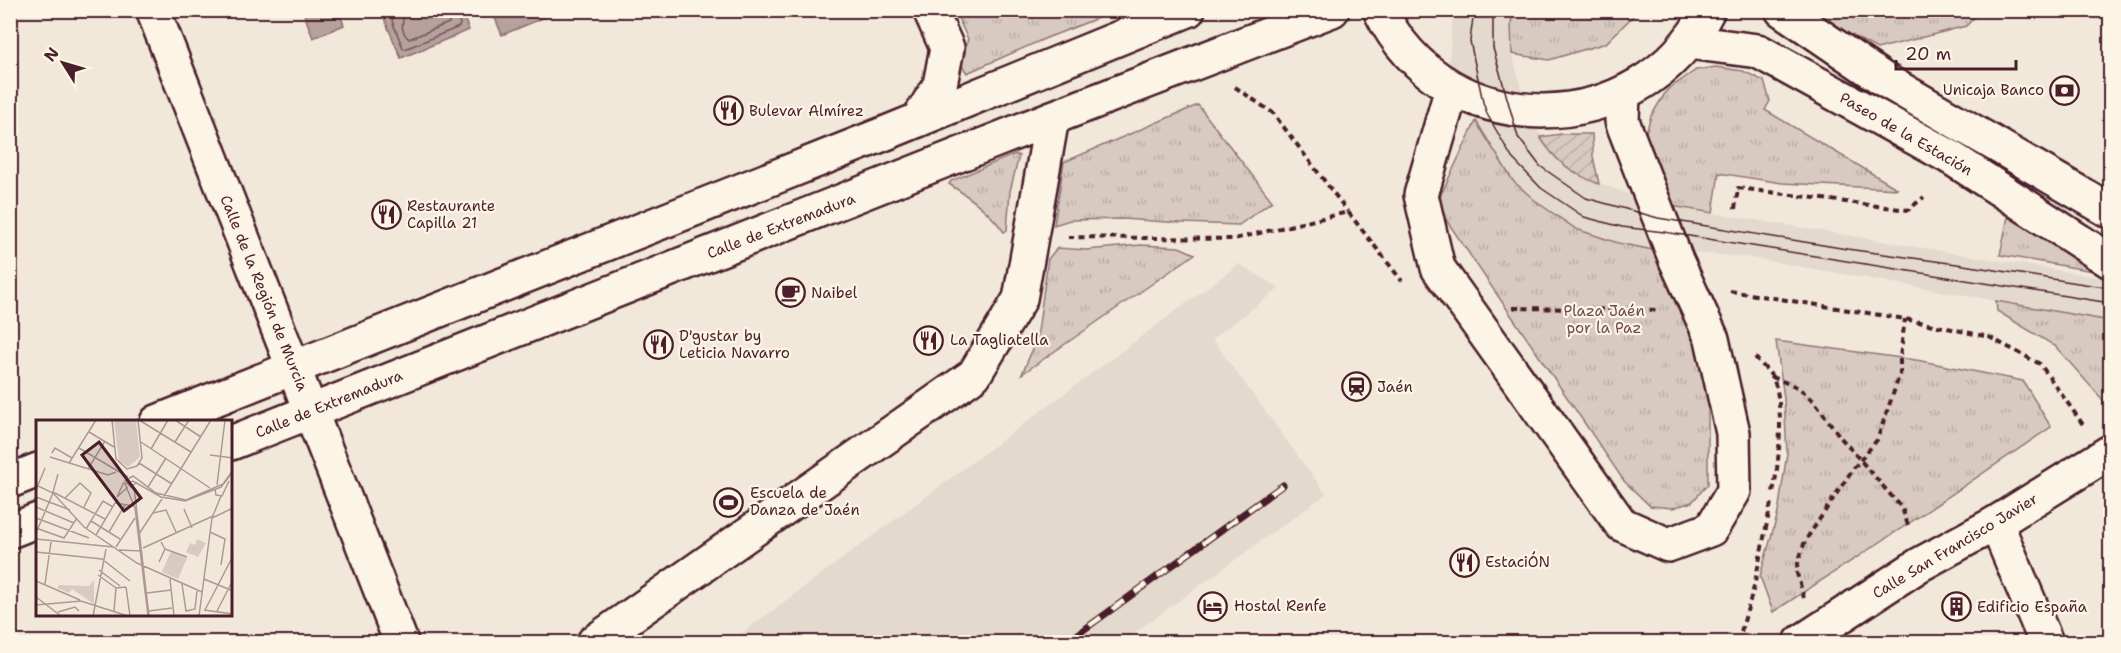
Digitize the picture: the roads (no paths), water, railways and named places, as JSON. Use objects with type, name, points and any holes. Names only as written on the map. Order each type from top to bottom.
[{"type":"main road","name":"Calle de la Región de Murcia","points":[[153,10],[401,642]]},
{"type":"main road","points":[[918,120],[940,85],[947,48],[930,10]]},
{"type":"main road","points":[[162,420],[918,120],[1188,10]]},
{"type":"main road","name":"Calle de Extremadura","points":[[232,443],[1052,118],[1332,10]]},
{"type":"main road","points":[[1380,10],[1386,23],[1404,48],[1427,70],[1452,88],[1496,106],[1528,112],[1560,112],[1592,106],[1623,94],[1659,72],[1688,42],[1708,10]]},
{"type":"main road","points":[[1782,10],[1883,79],[2110,211]]},
{"type":"main road","name":"Paseo de la Estación","points":[[1688,42],[1758,51],[1950,157],[2110,261]]},
{"type":"main road","points":[[1452,88],[1421,195],[1438,268],[1621,524],[1668,545],[1711,529],[1734,491],[1733,432],[1712,339],[1672,250],[1622,121],[1623,94]]},
{"type":"main road","points":[[594,642],[974,375],[1020,299],[1052,118]]},
{"type":"main road","name":"Calle San Francisco Javier","points":[[1801,642],[1919,565],[1996,523],[2110,452]]},
{"type":"main road","points":[[10,481],[36,471]]},
{"type":"main road","points":[[10,531],[36,521]]},
{"type":"main road","points":[[1996,523],[2046,642]]},
{"type":"water","points":[[397,10],[461,11],[469,30],[401,58],[383,16]]},
{"type":"water","points":[[303,11],[339,11],[344,25],[313,38]]},
{"type":"water","points":[[492,11],[548,11],[550,15],[502,35]]},
{"type":"tram line","points":[[1474,10],[1470,41],[1487,114],[1512,158],[1541,188],[1584,217],[1622,227],[2110,303]]},
{"type":"tram line","points":[[1493,10],[1493,48],[1518,137],[1540,166],[1586,198],[1658,218],[2110,288]]},
{"type":"railway","points":[[1067,642],[1283,485]]},
{"type":"place","name":"Unicaja Banco","points":[[2065,90]]},
{"type":"place","name":"Bulevar Almírez","points":[[728,111]]},
{"type":"place","name":"Restaurante Capilla 21","points":[[386,215]]},
{"type":"place","name":"Naibel","points":[[790,293]]},
{"type":"place","name":"La Tagliatella","points":[[929,340]]},
{"type":"place","name":"D'gustar by Leticia Navarro","points":[[658,345]]},
{"type":"place","name":"Jaén","points":[[1356,387]]},
{"type":"place","name":"Escuela de Danza de Jaén","points":[[729,502]]},
{"type":"place","name":"EstaciÓN","points":[[1464,562]]},
{"type":"place","name":"Hostal Renfe","points":[[1213,606]]},
{"type":"place","name":"Edificio España","points":[[1956,607]]},
{"type":"park label","name":"Plaza Jaén por la Paz","points":[[1604,320]]}]
